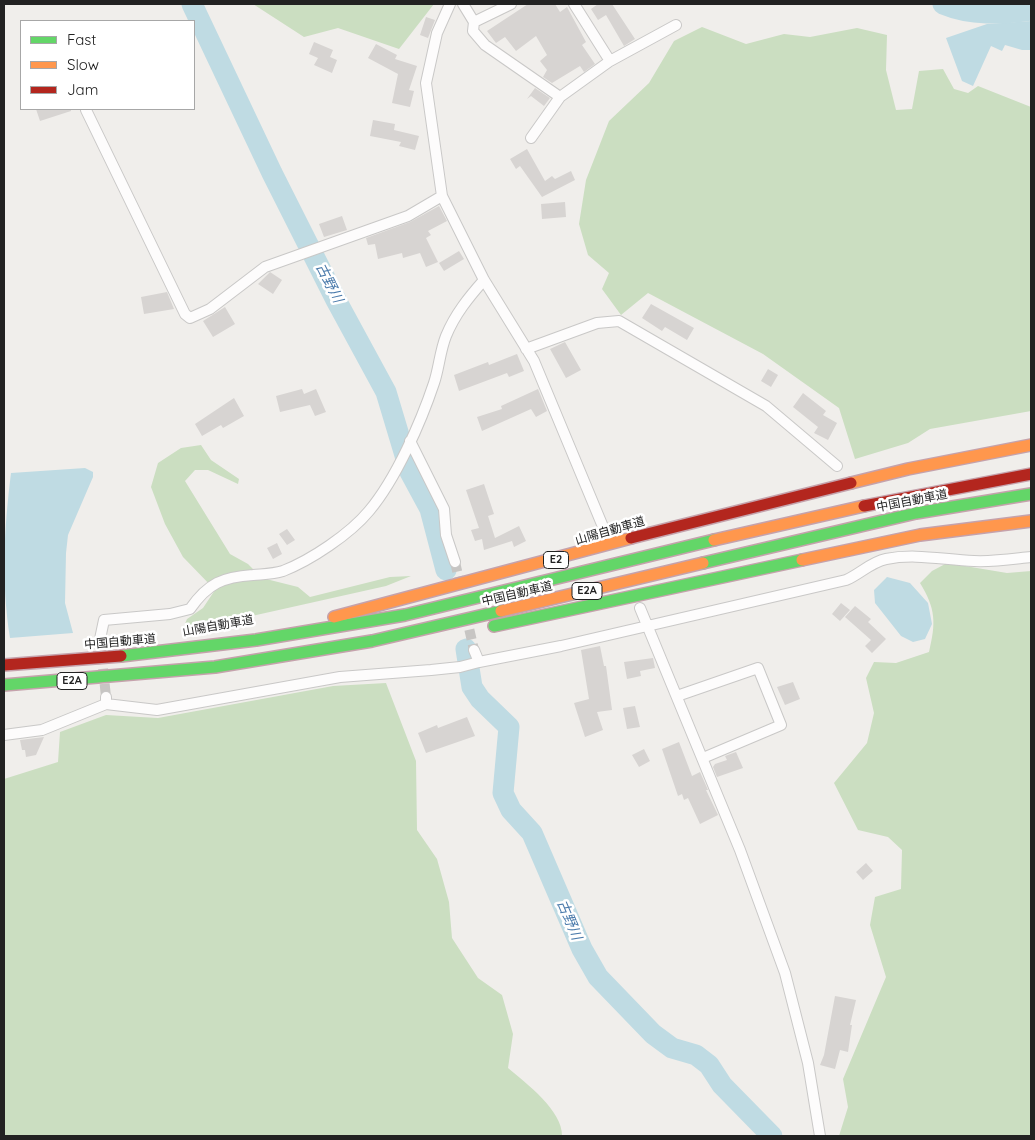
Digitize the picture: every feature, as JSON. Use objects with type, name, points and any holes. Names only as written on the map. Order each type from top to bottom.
[{"type":"highway","name":"山陽自動車道","points":[[77,660],[239,637],[349,614],[666,529],[908,469],[1031,445]]},
{"type":"highway","name":"中国自動車道","points":[[4,665],[77,660],[268,639],[397,617],[476,600],[749,532],[971,484],[1031,474]]},
{"type":"highway","name":"中国自動車道","points":[[4,685],[140,675],[287,656],[372,641],[916,513],[1031,494]]},
{"type":"highway","points":[[483,628],[920,535],[1031,520]]},
{"type":"highway","points":[[140,675],[292,662],[455,634]]},
{"type":"street","points":[[450,4],[437,33],[426,83],[442,196],[484,280],[534,360],[606,534]]},
{"type":"street","points":[[463,4],[474,22],[473,31],[485,44],[560,97]]},
{"type":"street","points":[[474,22],[511,4]]},
{"type":"street","points":[[574,4],[610,61]]},
{"type":"street","points":[[531,138],[560,97],[610,61],[676,25]]},
{"type":"street","points":[[86,110],[185,314],[190,318],[210,310],[265,267],[408,216],[442,196]]},
{"type":"street","points":[[100,639],[104,620],[170,614],[190,609],[201,593],[211,585],[228,578],[270,574],[284,570],[346,534],[369,512],[384,490],[410,440],[434,382],[446,337],[461,306],[484,280]]},
{"type":"street","points":[[526,349],[596,323],[619,321],[766,406],[837,466]]},
{"type":"street","points":[[410,440],[444,509],[446,535],[455,562]]},
{"type":"street","points":[[4,735],[42,730],[106,700],[158,710],[340,677],[460,667],[561,646],[846,580],[859,574],[872,563],[885,559],[919,555],[972,561],[1031,557]]},
{"type":"street","points":[[640,608],[703,758],[784,973],[808,1062],[820,1136]]},
{"type":"street","points":[[474,650],[479,662]]},
{"type":"street","points":[[677,696],[758,668],[781,725],[703,758]]},
{"type":"green space","points":[[253,4],[434,4],[399,49],[338,28],[304,37]]},
{"type":"green space","points":[[702,27],[746,44],[784,34],[810,37],[857,28],[887,35],[886,70],[896,110],[912,109],[919,71],[943,69],[954,89],[968,93],[978,86],[1031,107],[1031,411],[930,429],[908,443],[855,459],[839,408],[763,354],[648,293],[621,315],[602,289],[609,273],[588,255],[579,224],[586,180],[609,121],[649,83],[674,41]]},
{"type":"green space","points":[[201,445],[211,460],[239,479],[238,484],[208,470],[195,470],[185,481],[230,554],[248,564],[262,578],[298,587],[310,597],[390,577],[411,576],[386,586],[234,620],[184,626],[187,619],[203,608],[215,590],[183,557],[165,524],[151,487],[158,463],[181,448]]},
{"type":"green space","points":[[947,563],[1007,573],[1031,571],[1031,1136],[839,1136],[848,1107],[843,1079],[886,977],[870,925],[875,897],[901,889],[902,850],[888,837],[858,830],[834,783],[867,743],[874,713],[866,678],[874,662],[896,663],[929,652],[933,633],[933,616],[929,601],[920,583],[932,571]]},
{"type":"green space","points":[[386,683],[416,761],[417,830],[437,859],[449,902],[452,938],[478,978],[502,995],[513,1034],[508,1068],[550,1107],[557,1117],[562,1136],[4,1136],[4,779],[58,762],[60,732],[106,715],[158,718],[333,686]]},
{"type":"water","points":[[1031,21],[1031,50],[1022,50],[1005,45],[1002,51],[991,46],[973,86],[962,81],[946,38],[987,24]]},
{"type":"water","points":[[85,468],[93,472],[93,477],[68,535],[66,553],[65,603],[73,633],[10,638],[5,596],[4,555],[11,473]]},
{"type":"water","points":[[887,577],[910,583],[928,603],[932,624],[925,639],[913,642],[901,636],[875,603],[874,590]]},
{"type":"building","points":[[528,4],[555,4],[560,12],[567,7],[586,42],[582,45],[595,64],[584,72],[580,66],[552,83],[543,77],[547,70],[540,61],[547,55],[536,36],[516,51],[505,37],[496,43],[487,31]]},
{"type":"building","points":[[598,4],[612,4],[635,39],[624,46],[606,15],[598,20],[591,9]]},
{"type":"building","points":[[426,17],[435,20],[428,38],[420,35]]},
{"type":"building","points":[[314,42],[333,50],[330,57],[337,60],[332,73],[314,65],[318,58],[309,54]]},
{"type":"building","points":[[376,44],[397,55],[395,59],[417,66],[409,90],[414,91],[410,107],[392,103],[398,74],[368,58]]},
{"type":"building","points":[[535,88],[550,98],[544,106],[531,96],[527,99]]},
{"type":"building","points":[[36,110],[71,110],[71,111],[40,121]]},
{"type":"building","points":[[373,120],[395,124],[394,130],[419,136],[415,150],[399,146],[401,142],[370,136]]},
{"type":"building","points":[[527,149],[545,181],[552,176],[555,179],[571,171],[575,180],[542,197],[520,166],[516,169],[510,159]]},
{"type":"building","points":[[565,202],[566,217],[542,219],[541,204]]},
{"type":"building","points":[[439,206],[447,221],[428,231],[431,235],[426,238],[438,262],[426,267],[420,253],[403,258],[402,253],[378,259],[375,244],[368,245],[366,238],[410,222]]},
{"type":"building","points":[[342,216],[347,230],[324,237],[319,224]]},
{"type":"building","points":[[459,251],[464,259],[444,271],[439,263]]},
{"type":"building","points":[[270,272],[282,280],[273,294],[258,284]]},
{"type":"building","points":[[167,292],[174,309],[144,314],[141,297]]},
{"type":"building","points":[[651,304],[694,328],[687,340],[665,327],[662,331],[642,318]]},
{"type":"building","points":[[225,307],[235,324],[213,337],[203,321]]},
{"type":"building","points":[[565,342],[581,370],[566,378],[550,349]]},
{"type":"building","points":[[517,354],[524,371],[509,377],[507,373],[459,391],[454,375],[488,362],[489,365]]},
{"type":"building","points":[[768,369],[778,375],[771,387],[761,381]]},
{"type":"building","points":[[302,389],[304,394],[316,389],[326,412],[315,416],[310,405],[280,412],[276,396]]},
{"type":"building","points":[[538,389],[547,411],[536,417],[531,409],[482,431],[477,417],[502,409],[501,406]]},
{"type":"building","points":[[803,393],[826,411],[823,415],[837,423],[828,440],[814,433],[818,427],[793,407]]},
{"type":"building","points":[[234,398],[244,416],[223,428],[221,425],[202,436],[195,424]]},
{"type":"building","points":[[484,484],[494,514],[488,516],[495,538],[519,526],[526,541],[514,547],[512,541],[484,550],[482,539],[475,541],[471,530],[479,528],[466,490]]},
{"type":"building","points":[[287,529],[295,540],[287,545],[279,534]]},
{"type":"building","points":[[277,543],[282,554],[273,559],[267,548]]},
{"type":"building","points":[[841,603],[850,610],[840,621],[832,614]]},
{"type":"building","points":[[855,606],[871,619],[868,622],[886,639],[872,653],[865,646],[871,640],[845,617]]},
{"type":"building","points":[[600,646],[604,666],[606,666],[612,710],[597,712],[603,730],[585,737],[574,703],[589,699],[581,650]]},
{"type":"building","points":[[653,658],[655,668],[640,671],[641,676],[627,679],[624,662]]},
{"type":"building","points":[[793,682],[800,699],[785,705],[777,687]]},
{"type":"building","points":[[635,706],[640,727],[627,729],[623,708]]},
{"type":"building","points":[[467,717],[475,736],[426,753],[418,733],[437,725],[438,728]]},
{"type":"building","points":[[44,737],[36,755],[26,757],[20,740]]},
{"type":"building","points":[[679,742],[692,776],[700,772],[718,815],[700,824],[688,798],[684,800],[682,794],[678,796],[662,749]]},
{"type":"building","points":[[644,749],[650,761],[639,767],[632,755]]},
{"type":"building","points":[[736,752],[743,768],[717,777],[713,767],[715,764],[727,760],[725,756]]},
{"type":"building","points":[[866,863],[873,871],[863,880],[856,872]]},
{"type":"building","points":[[835,996],[856,1000],[850,1025],[852,1025],[848,1052],[840,1050],[835,1069],[820,1065],[824,1055]]},
{"type":"waterway","name":"古野川","points":[[192,4],[272,173],[336,300],[386,392],[410,472],[430,509],[446,570]]},
{"type":"waterway","points":[[943,4],[965,11],[987,13],[1031,10]]},
{"type":"waterway","name":"古野川","points":[[466,649],[472,687],[480,699],[509,727],[503,793],[511,810],[532,833],[582,949],[598,977],[653,1034],[672,1048],[696,1055],[709,1065],[722,1085],[772,1136]]},
{"type":"tunnel","points":[[455,562],[461,588]]},
{"type":"tunnel","points":[[466,615],[474,650]]},
{"type":"tunnel","points":[[100,639],[106,697]]},
{"type":"traffic: fast","points":[[703,563],[916,513],[1031,494]]},
{"type":"traffic: fast","points":[[121,656],[256,640],[405,615],[714,540]]},
{"type":"traffic: fast","points":[[494,626],[802,560]]},
{"type":"traffic: fast","points":[[4,685],[215,667],[372,641],[501,611]]},
{"type":"traffic: slow","points":[[851,483],[908,469],[1031,445]]},
{"type":"traffic: slow","points":[[714,540],[864,506]]},
{"type":"traffic: slow","points":[[802,560],[920,535],[1031,521]]},
{"type":"traffic: slow","points":[[334,617],[631,538]]},
{"type":"traffic: slow","points":[[501,611],[703,563]]},
{"type":"traffic: jam","points":[[864,506],[1031,474]]},
{"type":"traffic: jam","points":[[631,538],[851,483]]},
{"type":"traffic: jam","points":[[4,665],[121,656]]}]
